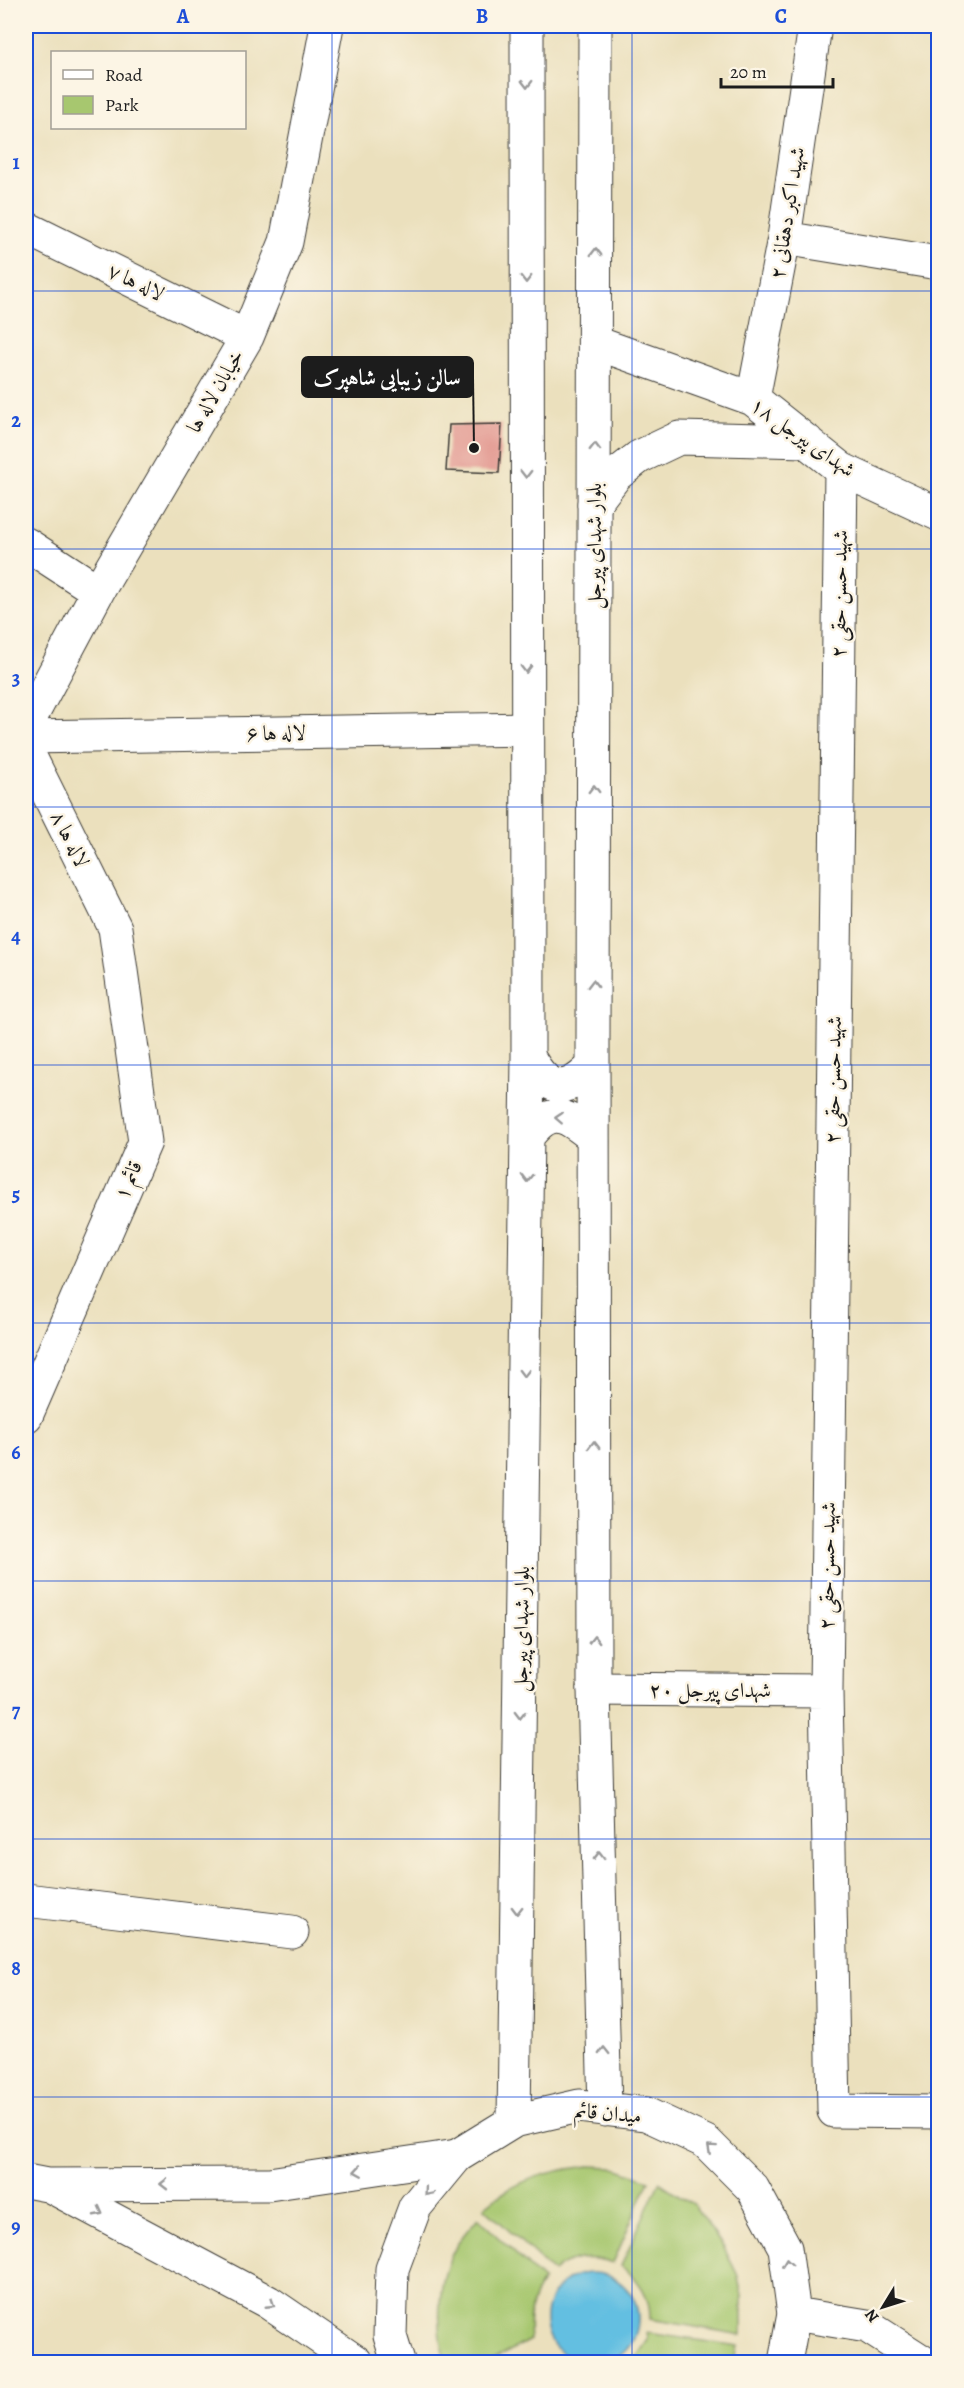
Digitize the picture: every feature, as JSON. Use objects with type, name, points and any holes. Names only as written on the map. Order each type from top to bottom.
[{"type":"street","name":"خیابان لاله ها","points":[[26,726],[98,591],[247,337],[286,242],[327,26]]},
{"type":"street","name":"بلوار شهدای پیرجل","points":[[514,2121],[528,1056],[527,26]]},
{"type":"street","name":"بلوار شهدای پیرجل","points":[[596,26],[594,1689],[605,2110]]},
{"type":"street","name":"شهید اکبر دهقانی ۲","points":[[753,399],[784,238],[815,26]]},
{"type":"street","name":"لاله ها ۷","points":[[26,228],[247,337]]},
{"type":"street","points":[[784,238],[939,263]]},
{"type":"street","name":"شهدای پیرجل ۱۸","points":[[596,343],[753,399],[841,469],[939,513]]},
{"type":"street","points":[[594,504],[616,475],[639,457],[679,438],[807,441]]},
{"type":"street","name":"شهید حسن حقی ۲","points":[[841,469],[825,1691],[834,2110],[939,2112]]},
{"type":"street","points":[[26,544],[98,591]]},
{"type":"street","name":"لاله ها ۶","points":[[26,737],[526,729]]},
{"type":"street","name":"لاله ها ۸","points":[[26,749],[115,928]]},
{"type":"street","name":"قائم ۱","points":[[26,1416],[145,1142],[115,928]]},
{"type":"street","points":[[528,1056],[537,1073],[550,1083],[564,1086],[578,1081],[593,1066]]},
{"type":"street","points":[[527,1137],[537,1123],[550,1116],[559,1116],[567,1117],[593,1137]]},
{"type":"street","name":"شهدای پیرجل ۲۰","points":[[594,1689],[825,1691]]},
{"type":"street","points":[[26,1900],[292,1932]]},
{"type":"street","name":"میدان قائم","points":[[398,2362],[390,2336],[392,2269],[415,2207],[457,2156],[514,2121],[579,2106],[646,2114],[706,2142],[753,2189],[785,2248],[794,2314],[785,2362]]},
{"type":"street","points":[[36,2183],[269,2184],[457,2156]]},
{"type":"street","points":[[36,2183],[268,2302],[356,2362]]},
{"type":"street","points":[[794,2314],[867,2326],[923,2362]]},
{"type":"green space","points":[[589,2166],[612,2167],[649,2180],[613,2263],[597,2259],[574,2260],[553,2272],[484,2207],[521,2183],[546,2174]]},
{"type":"green space","points":[[659,2182],[694,2205],[724,2248],[737,2274],[742,2295],[742,2335],[650,2319],[650,2311],[643,2289],[621,2266]]},
{"type":"green space","points":[[478,2218],[543,2280],[535,2294],[531,2308],[530,2340],[489,2362],[446,2362],[440,2331],[440,2300],[443,2284],[452,2254],[462,2237]]},
{"type":"green space","points":[[647,2333],[738,2346],[735,2362],[633,2362],[648,2340]]},
{"type":"water","points":[[592,2273],[610,2277],[624,2287],[634,2301],[638,2319],[634,2337],[624,2351],[610,2361],[592,2365],[574,2361],[560,2351],[550,2337],[546,2319],[550,2301],[560,2287],[574,2277]]},
{"type":"building","points":[[502,424],[499,473],[446,471],[449,425]]},
{"type":"place","name":"سالن زیبایی شاهپرک","points":[[474,448]]}]
